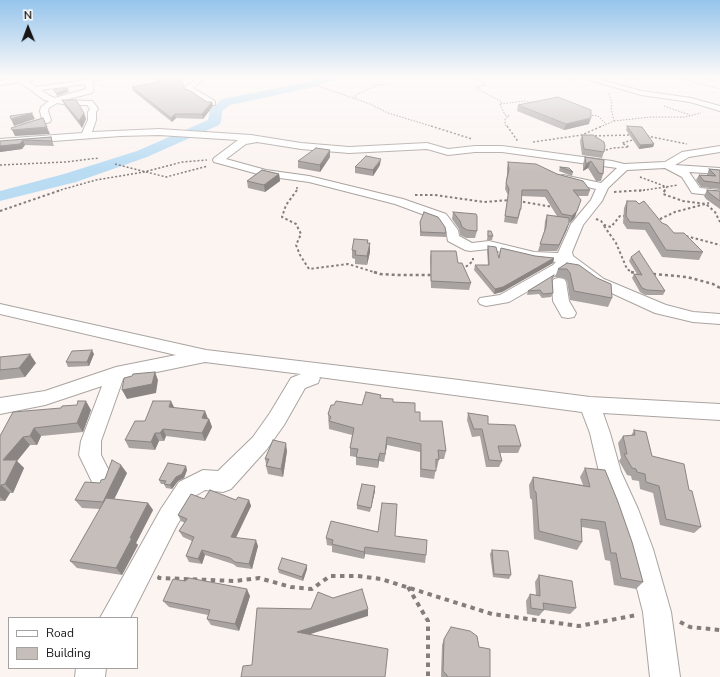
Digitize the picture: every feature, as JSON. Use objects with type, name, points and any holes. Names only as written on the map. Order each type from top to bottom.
[{"type":"street","points":[[15,129],[47,120],[45,109]]},
{"type":"street","points":[[86,135],[92,120],[93,109]]},
{"type":"street","points":[[3,139],[120,132],[160,132],[267,140],[301,146],[349,150],[426,146],[448,152],[475,149],[511,148],[624,167],[670,166],[720,171]]},
{"type":"street","points":[[214,163],[243,141],[267,140]]},
{"type":"street","points":[[511,148],[533,164]]},
{"type":"street","points":[[670,166],[686,154],[715,150]]},
{"type":"street","points":[[214,163],[302,178],[400,201],[442,217],[452,230],[453,238],[470,247],[488,245],[534,256],[566,258],[599,282],[661,309],[693,317],[720,319]]},
{"type":"street","points":[[670,166],[686,175],[696,191],[717,197]]},
{"type":"street","points":[[566,258],[565,252],[574,230],[596,201],[602,189],[624,167]]},
{"type":"street","points":[[555,175],[602,189]]},
{"type":"street","points":[[486,301],[504,299],[553,272],[566,258]]},
{"type":"street","points":[[559,282],[561,301],[568,313]]},
{"type":"street","points":[[0,309],[206,356],[451,386],[590,405],[720,412]]},
{"type":"street","points":[[0,406],[45,398],[116,374],[206,356]]},
{"type":"street","points":[[102,479],[90,455],[91,441],[116,374]]},
{"type":"street","points":[[115,617],[124,604],[169,517],[187,490],[203,480],[223,482],[260,443],[278,419],[298,383],[311,378]]},
{"type":"street","points":[[590,405],[600,434],[610,472],[626,509],[640,550],[656,612],[665,677]]},
{"type":"path","points":[[379,109],[388,113],[511,148],[517,140],[505,124],[505,119],[509,116],[505,115],[502,109]]},
{"type":"path","points":[[612,109],[614,120]]},
{"type":"path","points":[[531,142],[588,134],[593,129],[614,120],[652,117],[685,117],[720,109]]},
{"type":"path","points":[[585,115],[598,116],[606,124]]},
{"type":"path","points":[[582,135],[637,135]]},
{"type":"path","points":[[643,136],[676,140],[715,150]]},
{"type":"path","points":[[645,138],[656,137]]},
{"type":"path","points":[[582,160],[586,156],[613,148],[629,147],[622,143],[639,138]]},
{"type":"path","points":[[0,165],[65,162],[99,158]]},
{"type":"path","points":[[0,211],[79,184],[113,176],[144,172],[182,162],[214,163]]},
{"type":"path","points":[[115,164],[166,177],[214,163]]},
{"type":"path","points":[[624,167],[642,178],[667,187]]},
{"type":"path","points":[[302,178],[297,192],[286,205],[282,217],[296,224],[302,234],[296,245],[300,255],[309,269],[348,264],[380,274],[439,275]]},
{"type":"path","points":[[602,189],[635,192],[667,187]]},
{"type":"path","points":[[667,187],[663,194],[683,201],[706,204],[715,212],[720,222]]},
{"type":"path","points":[[412,194],[435,195],[484,202],[502,200],[553,207]]},
{"type":"path","points":[[653,217],[660,219],[675,212],[706,204],[717,197]]},
{"type":"path","points":[[584,216],[601,221],[616,243],[627,269],[633,273],[640,273]]},
{"type":"path","points":[[604,225],[612,228],[620,216],[633,216]]},
{"type":"path","points":[[681,235],[720,245]]},
{"type":"path","points":[[458,271],[464,270],[473,261],[473,249],[470,247]]},
{"type":"path","points":[[650,274],[687,277],[713,284],[720,288]]},
{"type":"path","points":[[161,570],[159,578],[235,581],[259,578],[291,587],[312,589],[330,576],[358,576],[381,579],[492,614],[579,626],[656,612],[690,627],[720,630]]},
{"type":"path","points":[[408,587],[428,621],[428,677]]},
{"type":"building","points":[[69,109],[81,109],[84,113],[79,121]]},
{"type":"building","points":[[159,109],[207,109],[202,114],[175,114],[171,118]]},
{"type":"building","points":[[527,109],[587,109],[591,110],[591,118],[566,124]]},
{"type":"building","points":[[32,113],[11,119],[10,116]]},
{"type":"building","points":[[43,118],[47,127],[12,130],[11,128]]},
{"type":"building","points":[[627,126],[642,127],[654,144],[640,145]]},
{"type":"building","points":[[582,135],[593,135],[604,142],[604,152],[584,149]]},
{"type":"building","points":[[51,137],[52,141],[23,140],[20,144],[0,146],[0,141]]},
{"type":"building","points":[[316,148],[330,150],[320,165],[298,161]]},
{"type":"building","points":[[366,156],[381,159],[373,170],[355,167]]},
{"type":"building","points":[[585,157],[604,160],[603,174],[599,173],[591,161],[586,164]]},
{"type":"building","points":[[508,162],[536,164],[557,174],[583,181],[590,190],[573,190],[581,200],[577,211],[572,216],[562,214],[547,190],[522,190],[521,209],[518,218],[505,216],[509,189],[506,183],[509,169]]},
{"type":"building","points":[[560,167],[569,168],[573,172]]},
{"type":"building","points":[[709,169],[720,170],[720,183],[704,181],[699,175],[716,176]]},
{"type":"building","points":[[262,170],[279,174],[264,185],[247,181]]},
{"type":"building","points":[[707,190],[720,191],[720,201],[709,193]]},
{"type":"building","points":[[627,201],[636,201],[639,204],[644,201],[662,223],[667,225],[674,233],[684,233],[703,252],[666,250],[649,223],[630,222],[626,216]]},
{"type":"building","points":[[424,212],[438,217],[445,227],[446,233],[421,232],[420,222]]},
{"type":"building","points":[[453,212],[476,214],[477,231],[467,230],[462,227],[460,221]]},
{"type":"building","points":[[547,215],[569,218],[569,223],[559,245],[540,244],[546,227]]},
{"type":"building","points":[[488,231],[491,231],[493,236],[488,236]]},
{"type":"building","points":[[354,239],[368,240],[367,243],[370,243],[367,256],[355,255],[356,251],[352,250]]},
{"type":"building","points":[[488,246],[496,247],[499,258],[501,248],[535,256],[554,258],[503,287],[495,289],[475,265],[489,265]]},
{"type":"building","points":[[431,251],[456,251],[458,263],[462,263],[471,283],[431,281]]},
{"type":"building","points":[[639,251],[665,291],[647,290],[642,288],[634,274],[642,275],[631,257]]},
{"type":"building","points":[[567,263],[579,265],[597,278],[611,284],[612,298],[574,291],[570,273],[567,269],[558,269]]},
{"type":"building","points":[[554,275],[552,278],[553,293],[543,294],[540,290],[528,291]]},
{"type":"building","points":[[92,350],[87,362],[66,362],[72,351]]},
{"type":"building","points":[[30,354],[19,368],[0,370],[0,357]]},
{"type":"building","points":[[155,372],[152,384],[122,390],[124,378],[132,376],[133,374]]},
{"type":"building","points":[[366,392],[381,395],[380,398],[393,399],[393,402],[415,403],[415,412],[420,412],[420,421],[442,421],[446,451],[438,450],[439,460],[436,459],[436,471],[421,469],[421,444],[387,437],[385,454],[380,453],[378,460],[356,457],[358,449],[350,448],[354,428],[329,421],[331,417],[328,414],[331,405],[334,405],[336,401],[362,405]]},
{"type":"building","points":[[78,401],[86,401],[77,423],[34,428],[30,436],[23,437],[3,460],[17,460],[5,484],[1,485],[0,487],[0,436],[13,412],[61,408],[62,406],[77,405]]},
{"type":"building","points":[[153,401],[171,401],[169,407],[205,411],[202,418],[209,419],[202,433],[163,429],[160,433],[155,433],[151,442],[125,440],[135,421],[145,421]]},
{"type":"building","points":[[468,413],[488,416],[488,424],[515,425],[521,446],[498,446],[502,461],[489,460],[482,429],[474,429]]},
{"type":"building","points":[[634,430],[646,432],[652,456],[684,464],[689,490],[692,491],[701,527],[666,519],[659,486],[646,482],[645,474],[637,472],[636,469],[632,468],[624,454],[627,454],[623,436],[635,435]]},
{"type":"building","points":[[273,440],[286,443],[281,469],[266,466],[269,459],[265,459]]},
{"type":"building","points":[[112,460],[121,465],[103,502],[75,500],[85,482],[100,483],[101,480],[105,479]]},
{"type":"building","points":[[168,463],[186,466],[182,474],[176,477],[170,485],[164,484],[166,481],[159,480]]},
{"type":"building","points":[[585,468],[605,470],[632,542],[643,582],[621,578],[616,553],[611,553],[605,522],[581,519],[582,542],[539,531],[536,492],[534,490],[533,477],[590,487]]},
{"type":"building","points":[[362,484],[375,486],[371,508],[357,505]]},
{"type":"building","points":[[210,490],[236,500],[238,497],[249,500],[231,537],[256,540],[249,564],[235,562],[230,558],[202,550],[198,559],[186,556],[194,537],[179,531],[187,519],[178,515],[191,494],[204,499]]},
{"type":"building","points":[[106,498],[148,503],[116,568],[70,561]]},
{"type":"building","points":[[382,503],[397,504],[395,536],[427,540],[426,555],[365,547],[364,552],[332,544],[333,540],[326,538],[331,521],[378,532]]},
{"type":"building","points":[[492,550],[508,551],[511,575],[494,574]]},
{"type":"building","points":[[282,558],[307,565],[302,577],[278,569]]},
{"type":"building","points":[[539,575],[572,581],[576,608],[543,603],[544,610],[531,608],[530,594],[540,596]]},
{"type":"building","points":[[189,578],[247,589],[235,624],[207,619],[210,610],[163,601],[173,579],[185,581]]},
{"type":"building","points":[[362,589],[368,609],[297,632],[388,649],[385,677],[241,677],[243,666],[252,665],[257,608],[311,609],[318,592],[333,598]]},
{"type":"building","points":[[451,627],[470,631],[477,636],[479,647],[490,649],[490,677],[447,677],[443,671],[444,639]]},
{"type":"waterway","points":[[0,196],[70,178],[142,154],[214,122],[216,110],[218,109]]}]
